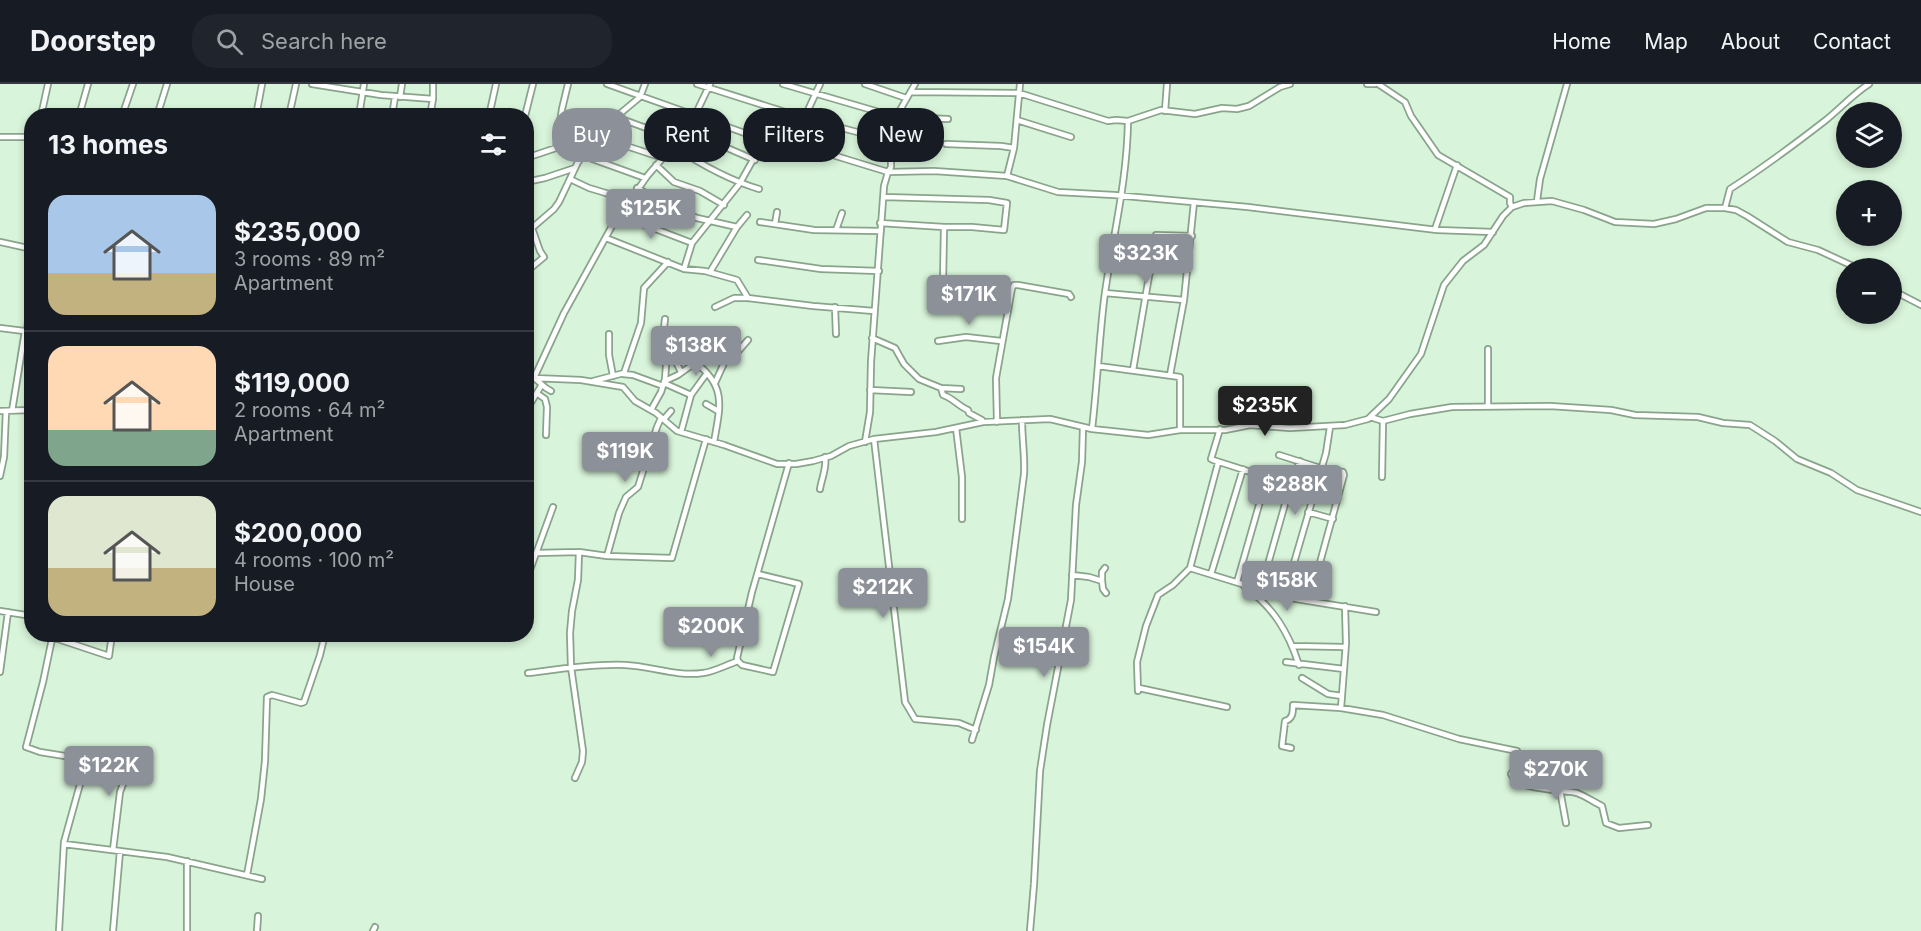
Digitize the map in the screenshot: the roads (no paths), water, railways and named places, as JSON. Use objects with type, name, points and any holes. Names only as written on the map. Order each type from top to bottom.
[{"type":"street","points":[[43,108],[48,84]]},
{"type":"street","points":[[81,108],[88,84]]},
{"type":"street","points":[[125,108],[133,84]]},
{"type":"street","points":[[160,108],[167,84]]},
{"type":"street","points":[[258,108],[262,84]]},
{"type":"street","points":[[291,108],[296,84]]},
{"type":"street","points":[[312,84],[363,93],[433,99]]},
{"type":"street","points":[[360,108],[364,84]]},
{"type":"street","points":[[395,108],[402,84]]},
{"type":"street","points":[[431,108],[433,84]]},
{"type":"street","points":[[491,108],[496,84]]},
{"type":"street","points":[[527,108],[533,84]]},
{"type":"street","points":[[562,108],[568,84]]},
{"type":"street","points":[[607,84],[672,108]]},
{"type":"street","points":[[627,108],[640,97],[645,84]]},
{"type":"street","points":[[697,84],[774,108]]},
{"type":"street","points":[[783,84],[865,108]]},
{"type":"street","points":[[809,108],[820,84]]},
{"type":"street","points":[[865,84],[906,98]]},
{"type":"street","points":[[901,108],[915,84]]},
{"type":"street","points":[[1006,176],[1014,148],[1020,84]]},
{"type":"street","points":[[1165,111],[1167,84]]},
{"type":"street","points":[[911,92],[1019,93],[1108,121],[1128,121],[1161,110],[1195,114],[1222,108],[1237,109],[1249,106],[1280,87],[1290,84]]},
{"type":"street","points":[[1367,84],[1377,84],[1406,102],[1411,116],[1438,155],[1510,197],[1512,207]]},
{"type":"street","points":[[1384,84],[1388,91]]},
{"type":"street","points":[[1537,201],[1540,179],[1567,84]]},
{"type":"street","points":[[1725,208],[1730,189],[1753,175],[1869,84]]},
{"type":"street","points":[[699,108],[709,86]]},
{"type":"street","points":[[944,119],[948,119]]},
{"type":"street","points":[[1017,120],[1071,137]]},
{"type":"street","points":[[1092,429],[1106,292],[1123,196],[1128,152],[1128,121]]},
{"type":"street","points":[[0,137],[24,137]]},
{"type":"street","points":[[946,144],[1014,148]]},
{"type":"street","points":[[534,155],[552,149]]},
{"type":"street","points":[[845,159],[888,172],[934,171],[1006,176],[1058,192],[1194,202],[1435,229],[1493,232]]},
{"type":"street","points":[[534,226],[554,209],[580,162]]},
{"type":"street","points":[[601,162],[645,178]]},
{"type":"street","points":[[534,378],[561,318],[619,215],[637,188],[659,162]]},
{"type":"street","points":[[699,162],[740,183],[759,189]]},
{"type":"street","points":[[684,269],[692,243],[724,205],[754,162]]},
{"type":"street","points":[[865,442],[870,412],[872,338],[879,271],[880,223],[891,162]]},
{"type":"street","points":[[656,165],[674,182],[700,191],[724,205]]},
{"type":"street","points":[[1435,229],[1457,165]]},
{"type":"street","points":[[534,180],[575,168]]},
{"type":"street","points":[[570,179],[589,188],[629,200]]},
{"type":"street","points":[[637,188],[697,218],[737,227]]},
{"type":"street","points":[[880,223],[1004,230],[1006,203],[989,200],[884,197]]},
{"type":"street","points":[[669,262],[644,288],[641,323],[627,366],[622,374],[623,387],[632,398],[672,428],[777,464],[796,464],[825,457],[849,446],[874,439],[983,422],[1050,419],[1092,429],[1148,435],[1180,430],[1220,429],[1261,424],[1281,428],[1330,427],[1361,422],[1370,417],[1389,399],[1421,354],[1444,285],[1463,261],[1484,245],[1512,207],[1524,203],[1548,200],[1569,205],[1615,222],[1654,224],[1706,208],[1725,208],[1736,210],[1788,242],[1818,250],[1836,258]]},
{"type":"street","points":[[1170,375],[1184,300],[1194,202]]},
{"type":"street","points":[[775,224],[777,212]]},
{"type":"street","points":[[836,230],[842,213]]},
{"type":"street","points":[[619,215],[692,243]]},
{"type":"street","points":[[710,272],[737,227],[747,215]]},
{"type":"street","points":[[760,222],[814,230],[880,231]]},
{"type":"street","points":[[943,282],[944,227]]},
{"type":"street","points":[[534,234],[544,256],[534,265]]},
{"type":"street","points":[[1134,370],[1156,235],[1192,236]]},
{"type":"street","points":[[606,238],[684,269],[710,272],[737,280],[748,298]]},
{"type":"street","points":[[0,242],[24,247]]},
{"type":"street","points":[[758,260],[821,269],[879,271]]},
{"type":"street","points":[[997,422],[996,378],[1012,288],[1014,285],[1069,294],[1071,297]]},
{"type":"street","points":[[1106,292],[1184,300]]},
{"type":"street","points":[[1902,295],[1921,305]]},
{"type":"street","points":[[715,307],[734,298],[748,298],[874,311]]},
{"type":"street","points":[[835,307],[836,334]]},
{"type":"street","points":[[651,410],[664,383],[667,353],[663,336],[665,320]]},
{"type":"street","points":[[0,328],[24,331]]},
{"type":"street","points":[[609,334],[612,376]]},
{"type":"street","points":[[715,383],[726,361],[733,334]]},
{"type":"street","points":[[938,341],[966,337],[1001,342]]},
{"type":"street","points":[[872,338],[895,348],[904,364],[919,379],[941,388],[961,389]]},
{"type":"street","points":[[726,361],[734,356],[748,340]]},
{"type":"street","points":[[0,476],[4,457],[6,411],[24,346]]},
{"type":"street","points":[[1488,350],[1488,406]]},
{"type":"street","points":[[664,383],[702,358],[711,356],[726,361]]},
{"type":"street","points":[[678,357],[675,360],[681,372]]},
{"type":"street","points":[[696,363],[711,375],[720,398],[714,442]]},
{"type":"street","points":[[1098,366],[1179,377],[1180,430]]},
{"type":"street","points":[[681,432],[691,395],[707,373]]},
{"type":"street","points":[[591,381],[622,374],[633,375],[664,383],[691,395]]},
{"type":"street","points":[[534,378],[591,381],[623,387]]},
{"type":"street","points":[[534,378],[542,387],[551,391]]},
{"type":"street","points":[[534,400],[542,387]]},
{"type":"street","points":[[941,388],[943,395],[951,398],[961,408],[968,410],[983,422]]},
{"type":"street","points":[[870,390],[911,392]]},
{"type":"street","points":[[538,394],[545,399],[548,407],[546,435]]},
{"type":"street","points":[[706,404],[718,411]]},
{"type":"street","points":[[1370,417],[1383,421],[1432,410],[1488,406],[1550,406],[1635,415],[1698,417],[1723,423],[1750,425],[1797,459],[1831,473],[1857,490],[1921,512]]},
{"type":"street","points":[[6,411],[24,410]]},
{"type":"street","points":[[607,556],[626,497],[638,487],[657,427],[671,411]]},
{"type":"street","points":[[972,740],[989,685],[1008,600],[1024,474],[1022,420]]},
{"type":"street","points":[[1382,477],[1383,421]]},
{"type":"street","points":[[1030,931],[1040,771],[1071,600],[1083,427]]},
{"type":"street","points":[[1284,597],[1326,453],[1330,427]]},
{"type":"street","points":[[956,428],[962,477],[962,519]]},
{"type":"street","points":[[1220,429],[1211,459],[1218,463],[1315,489]]},
{"type":"street","points":[[874,439],[905,702],[915,719],[959,723],[976,730]]},
{"type":"street","points":[[536,553],[579,552],[607,556],[672,559],[705,440]]},
{"type":"street","points":[[1279,455],[1320,468],[1343,472],[1344,475],[1316,577],[1291,569]]},
{"type":"street","points":[[820,489],[822,474],[827,466],[825,457]]},
{"type":"street","points":[[1263,589],[1266,571],[1299,461]]},
{"type":"street","points":[[738,661],[743,629],[789,463]]},
{"type":"street","points":[[1218,463],[1190,568],[1173,585],[1158,595],[1146,626],[1137,662],[1138,690],[1227,707]]},
{"type":"street","points":[[1211,574],[1243,469]]},
{"type":"street","points":[[1239,583],[1264,483],[1268,477]]},
{"type":"street","points":[[534,556],[544,537],[553,507]]},
{"type":"street","points":[[1308,512],[1332,519]]},
{"type":"street","points":[[575,778],[582,762],[583,751],[571,667],[570,633],[578,580],[579,552]]},
{"type":"street","points":[[1106,568],[1102,572],[1101,581],[1106,594]]},
{"type":"street","points":[[1190,568],[1284,597],[1376,612]]},
{"type":"street","points":[[1266,571],[1289,576]]},
{"type":"street","points":[[738,661],[742,665],[774,672],[799,584],[758,574]]},
{"type":"street","points":[[1072,575],[1101,581]]},
{"type":"street","points":[[1239,583],[1258,596],[1275,615],[1293,646],[1299,665]]},
{"type":"street","points":[[1341,708],[1346,642],[1345,606]]},
{"type":"street","points":[[0,611],[24,615]]},
{"type":"street","points":[[0,672],[8,612]]},
{"type":"street","points":[[51,642],[26,747],[70,757],[124,778]]},
{"type":"street","points":[[69,642],[109,656],[111,642]]},
{"type":"street","points":[[247,875],[261,800],[267,697],[272,695],[304,702],[323,642]]},
{"type":"street","points":[[1293,646],[1344,647]]},
{"type":"street","points":[[528,673],[571,667],[624,665],[647,666],[688,674],[705,673],[738,661]]},
{"type":"street","points":[[1286,663],[1344,669]]},
{"type":"street","points":[[1302,678],[1328,694],[1342,696]]},
{"type":"street","points":[[1292,748],[1282,746],[1285,721],[1293,716],[1293,705],[1341,708],[1383,716],[1459,739],[1517,751],[1520,755],[1518,764],[1511,774],[1517,781],[1537,788],[1579,794],[1602,806],[1606,823],[1619,828],[1648,825]]},
{"type":"street","points":[[113,931],[120,792],[135,753]]},
{"type":"street","points":[[59,931],[64,844],[82,777],[78,761]]},
{"type":"street","points":[[1560,790],[1566,824]]},
{"type":"street","points":[[64,844],[187,861],[262,879]]},
{"type":"street","points":[[187,861],[187,931]]},
{"type":"street","points":[[257,931],[258,916]]}]
